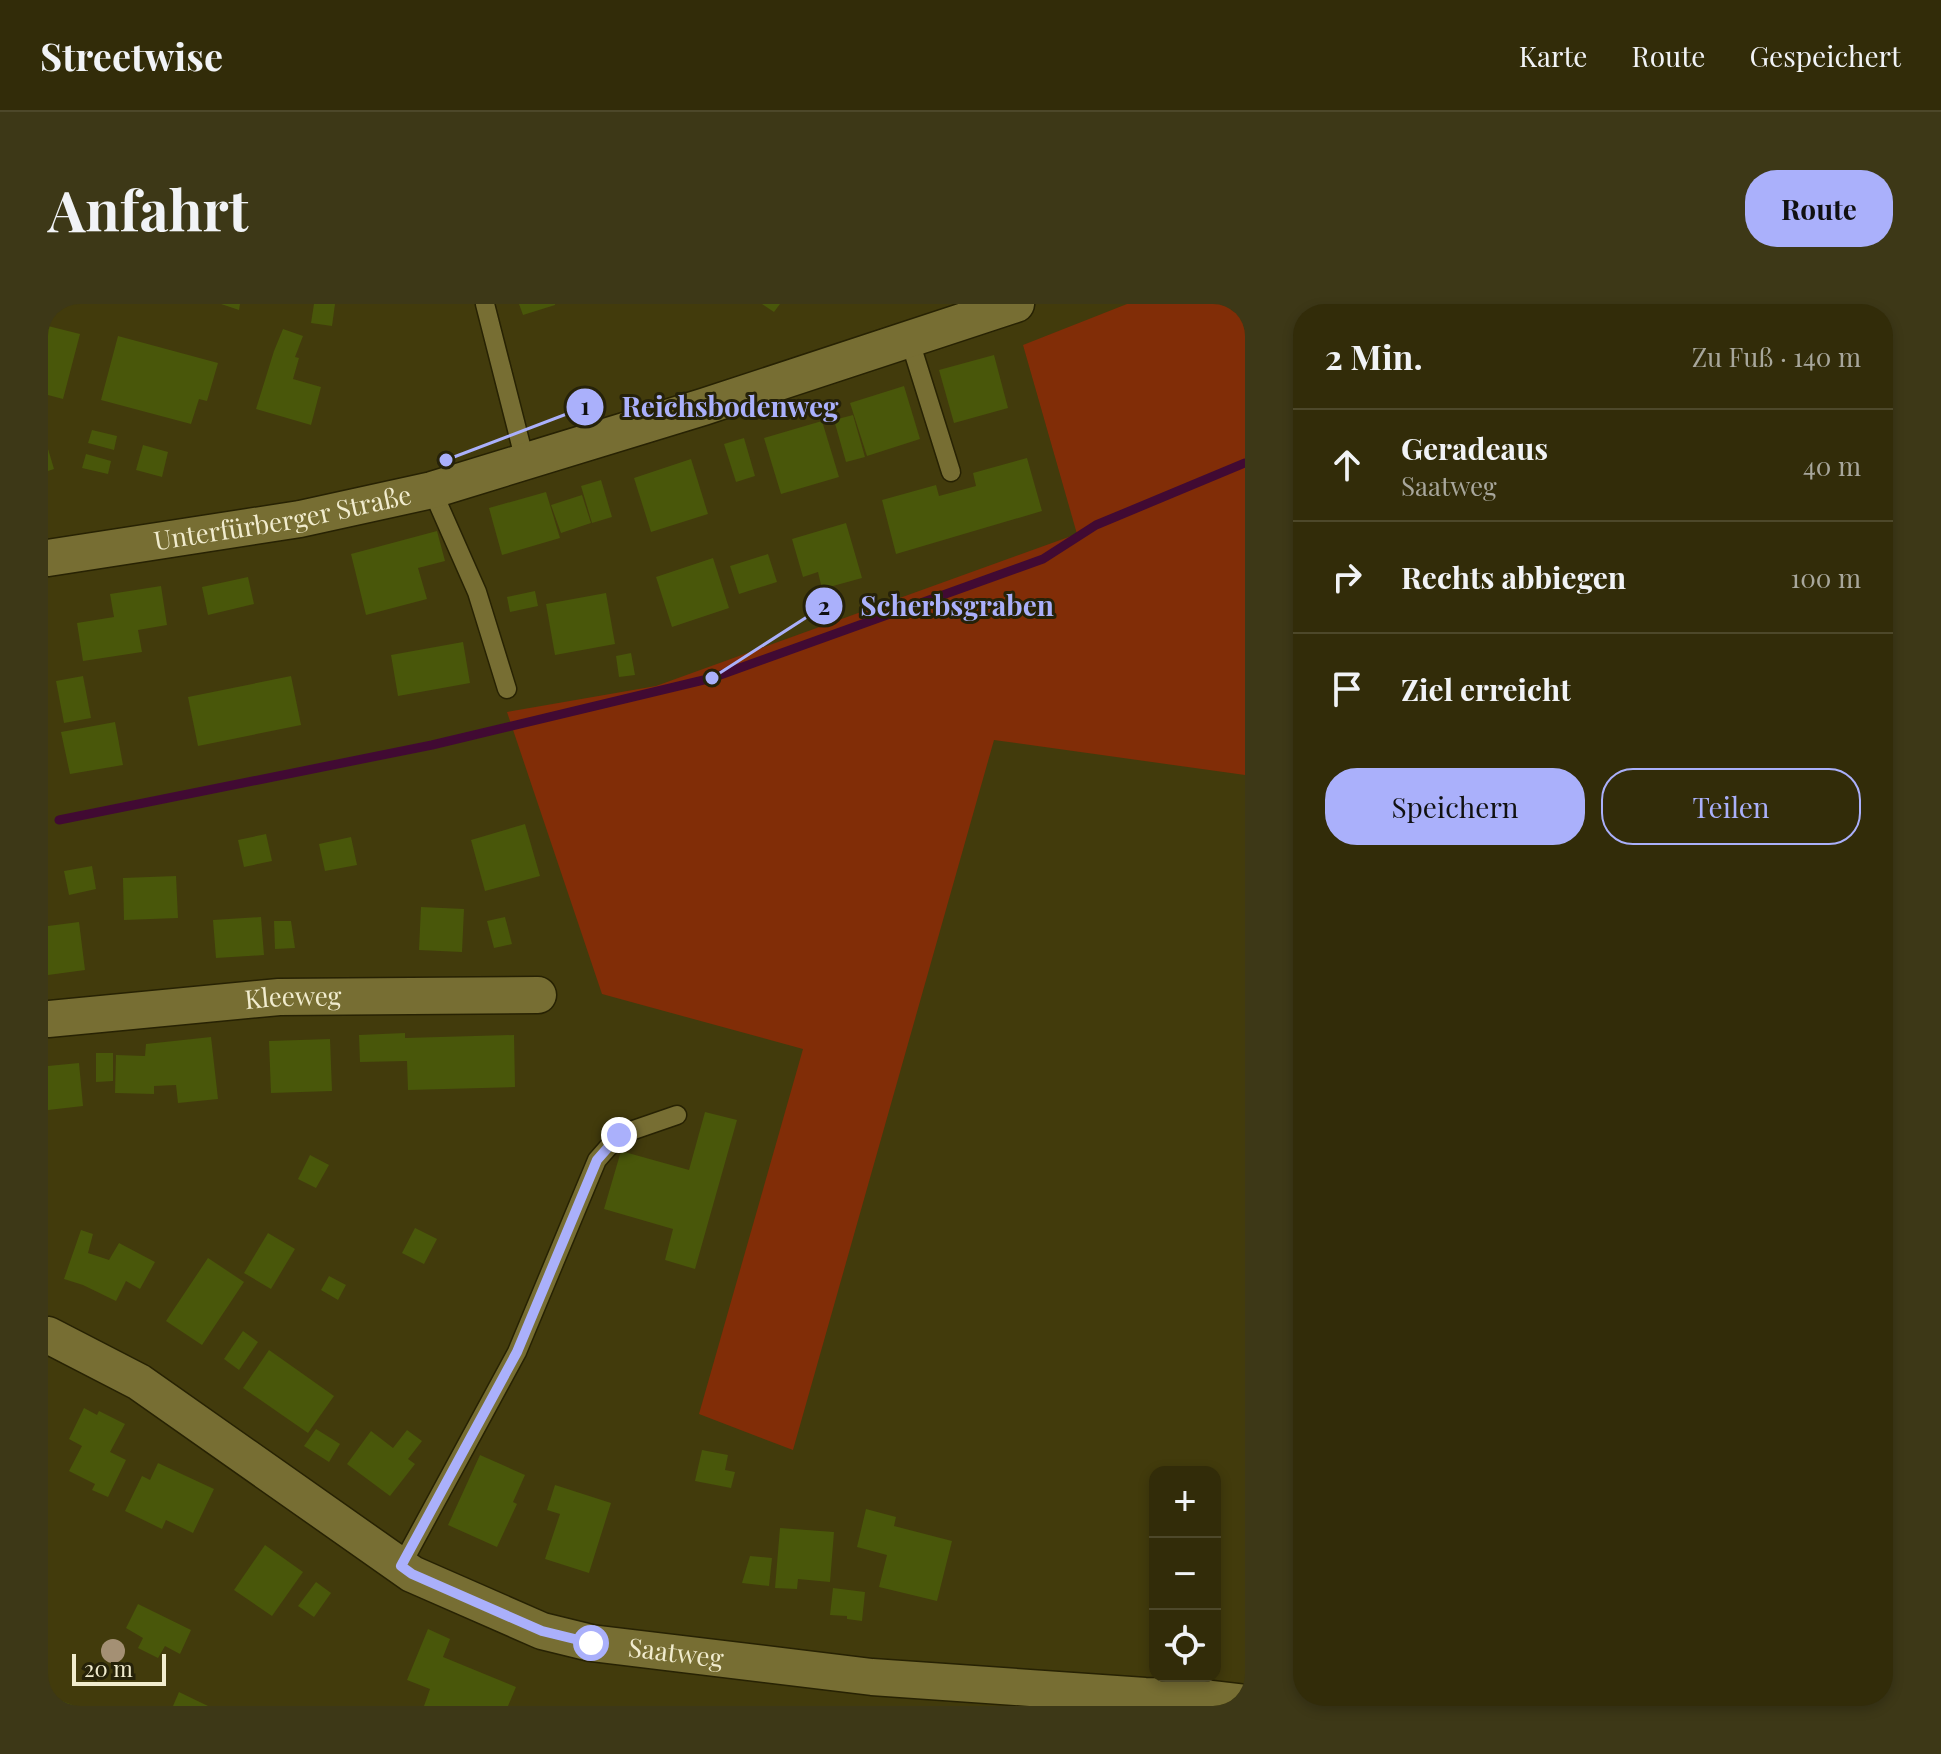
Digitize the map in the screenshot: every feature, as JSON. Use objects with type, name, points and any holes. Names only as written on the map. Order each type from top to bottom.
[{"type":"street","name":"Unterfürberger Straße","points":[[48,558],[300,519],[432,490],[703,407],[1016,304]]},
{"type":"street","name":"Kleeweg","points":[[48,1019],[279,997],[538,995]]},
{"type":"street","name":"Saatweg","points":[[48,1335],[139,1382],[412,1574],[542,1631],[591,1643],[872,1677],[1196,1697],[1245,1703]]},
{"type":"lane","points":[[485,304],[525,461]]},
{"type":"lane","points":[[909,338],[951,472]]},
{"type":"lane","points":[[432,490],[477,592],[507,689]]},
{"type":"lane","points":[[401,1566],[517,1352],[597,1160],[619,1135],[677,1115]]},
{"type":"shaded area","points":[[1127,304],[1245,306],[1245,775],[994,740],[793,1450],[699,1414],[803,1049],[602,994],[507,712],[656,686],[1077,534],[1023,345]]},
{"type":"building","points":[[221,304],[240,304],[239,310]]},
{"type":"building","points":[[314,304],[335,304],[332,326],[311,323]]},
{"type":"building","points":[[519,304],[555,304],[555,305],[523,315]]},
{"type":"building","points":[[762,304],[780,304],[774,312]]},
{"type":"building","points":[[48,326],[80,334],[63,399],[48,395]]},
{"type":"building","points":[[283,329],[303,336],[295,357],[299,358],[293,379],[321,387],[311,425],[256,409]]},
{"type":"building","points":[[118,336],[218,363],[207,401],[199,399],[191,424],[101,400]]},
{"type":"building","points":[[994,355],[1008,408],[954,423],[939,370]]},
{"type":"building","points":[[904,386],[920,439],[867,456],[850,403]]},
{"type":"building","points":[[853,415],[865,457],[846,462],[834,420]]},
{"type":"building","points":[[822,421],[839,477],[781,494],[764,438]]},
{"type":"building","points":[[92,430],[117,436],[114,450],[88,443]]},
{"type":"building","points":[[744,438],[755,476],[736,482],[724,444]]},
{"type":"building","points":[[143,445],[168,452],[162,477],[136,470]]},
{"type":"building","points":[[48,449],[54,469],[48,471]]},
{"type":"building","points":[[86,454],[111,461],[108,474],[82,468]]},
{"type":"building","points":[[1027,458],[1042,511],[896,554],[882,500],[936,485],[939,496],[976,486],[973,473]]},
{"type":"building","points":[[691,459],[708,514],[651,532],[634,478]]},
{"type":"building","points":[[601,480],[612,517],[592,523],[581,486]]},
{"type":"building","points":[[546,492],[560,538],[502,555],[489,508]]},
{"type":"building","points":[[582,495],[591,523],[561,533],[551,505]]},
{"type":"building","points":[[846,523],[862,578],[822,589],[818,572],[803,577],[792,539]]},
{"type":"building","points":[[437,531],[445,561],[418,568],[427,599],[366,615],[351,554]]},
{"type":"building","points":[[768,554],[777,582],[739,594],[730,566]]},
{"type":"building","points":[[713,558],[729,608],[672,627],[656,577]]},
{"type":"building","points":[[248,577],[254,604],[208,615],[202,587]]},
{"type":"building","points":[[161,586],[167,625],[138,630],[142,652],[83,661],[77,623],[114,617],[110,594]]},
{"type":"building","points":[[535,591],[538,606],[510,612],[507,597]]},
{"type":"building","points":[[606,593],[615,644],[555,655],[546,604]]},
{"type":"building","points":[[463,642],[470,683],[398,696],[391,655]]},
{"type":"building","points":[[631,653],[635,675],[619,677],[616,656]]},
{"type":"building","points":[[83,676],[91,718],[64,723],[56,681]]},
{"type":"building","points":[[291,676],[301,725],[198,746],[188,697]]},
{"type":"building","points":[[115,722],[123,765],[70,774],[61,732]]},
{"type":"building","points":[[525,824],[540,876],[485,891],[471,840]]},
{"type":"building","points":[[266,834],[272,861],[244,867],[238,840]]},
{"type":"building","points":[[351,837],[357,865],[325,871],[319,844]]},
{"type":"building","points":[[92,866],[96,889],[69,895],[64,871]]},
{"type":"building","points":[[176,876],[178,918],[124,920],[123,878]]},
{"type":"building","points":[[421,907],[464,909],[462,952],[419,950]]},
{"type":"building","points":[[261,917],[264,955],[216,958],[213,920]]},
{"type":"building","points":[[505,917],[512,944],[494,948],[487,921]]},
{"type":"building","points":[[274,921],[291,921],[295,948],[275,949]]},
{"type":"building","points":[[79,922],[85,970],[48,975],[48,926]]},
{"type":"building","points":[[405,1033],[405,1038],[514,1035],[515,1087],[408,1090],[407,1061],[360,1062],[359,1035]]},
{"type":"building","points":[[211,1037],[218,1099],[178,1103],[176,1085],[154,1086],[154,1094],[115,1093],[116,1055],[145,1056],[146,1044]]},
{"type":"building","points":[[330,1039],[332,1091],[271,1093],[269,1041]]},
{"type":"building","points":[[96,1053],[113,1053],[113,1081],[96,1082]]},
{"type":"building","points":[[79,1063],[83,1106],[48,1110],[48,1066]]},
{"type":"building","points":[[705,1112],[737,1120],[695,1269],[665,1260],[673,1229],[604,1209],[621,1151],[689,1170]]},
{"type":"building","points":[[310,1155],[329,1165],[316,1188],[298,1179]]},
{"type":"building","points":[[415,1228],[437,1239],[424,1264],[402,1253]]},
{"type":"building","points":[[81,1230],[93,1234],[88,1253],[109,1260],[119,1243],[155,1262],[140,1289],[126,1281],[116,1301],[64,1279]]},
{"type":"building","points":[[268,1233],[295,1249],[271,1289],[244,1273]]},
{"type":"building","points":[[208,1258],[244,1282],[202,1345],[166,1321]]},
{"type":"building","points":[[329,1276],[346,1285],[338,1300],[321,1290]]},
{"type":"building","points":[[243,1331],[258,1342],[239,1370],[224,1359]]},
{"type":"building","points":[[269,1350],[334,1396],[308,1433],[243,1388]]},
{"type":"building","points":[[84,1408],[97,1415],[99,1411],[125,1424],[110,1452],[126,1460],[108,1497],[92,1490],[95,1484],[69,1471],[82,1446],[69,1439]]},
{"type":"building","points":[[316,1429],[340,1444],[329,1462],[304,1446]]},
{"type":"building","points":[[407,1430],[422,1441],[408,1459],[415,1464],[390,1496],[347,1464],[371,1431],[393,1448]]},
{"type":"building","points":[[702,1450],[728,1455],[725,1470],[735,1472],[731,1488],[695,1481]]},
{"type":"building","points":[[480,1455],[525,1475],[513,1502],[517,1504],[497,1547],[448,1525]]},
{"type":"building","points":[[158,1463],[214,1489],[193,1533],[166,1520],[162,1529],[125,1511],[142,1476],[150,1480]]},
{"type":"building","points":[[555,1485],[611,1503],[589,1573],[545,1559],[560,1514],[547,1510]]},
{"type":"building","points":[[866,1509],[896,1517],[894,1526],[952,1541],[937,1601],[879,1587],[887,1555],[857,1547]]},
{"type":"building","points":[[780,1528],[834,1532],[830,1582],[798,1579],[797,1589],[775,1588]]},
{"type":"building","points":[[265,1545],[303,1572],[272,1616],[234,1590]]},
{"type":"building","points":[[750,1556],[772,1558],[769,1586],[742,1583]]},
{"type":"building","points":[[316,1582],[331,1593],[314,1617],[298,1606]]},
{"type":"building","points":[[833,1588],[865,1592],[862,1621],[830,1615]]},
{"type":"building","points":[[138,1604],[191,1630],[180,1654],[165,1646],[158,1658],[138,1648],[143,1638],[126,1628]]},
{"type":"building","points":[[428,1629],[450,1639],[443,1657],[516,1687],[508,1706],[424,1706],[430,1689],[407,1680]]},
{"type":"building","points":[[179,1692],[208,1706],[173,1706]]},
{"type":"building","points":[[57,1699],[75,1706],[54,1706]]},
{"type":"waterway","points":[[59,820],[432,745],[712,678],[1043,559],[1096,525],[1245,463]]},
{"type":"place","name":"Reichsbodenweg","points":[[446,460]]},
{"type":"place","name":"Scherbsgraben","points":[[712,678]]},
{"type":"route","points":[[591,1643],[542,1631],[412,1574],[401,1566],[517,1352],[597,1160],[619,1135]]}]
